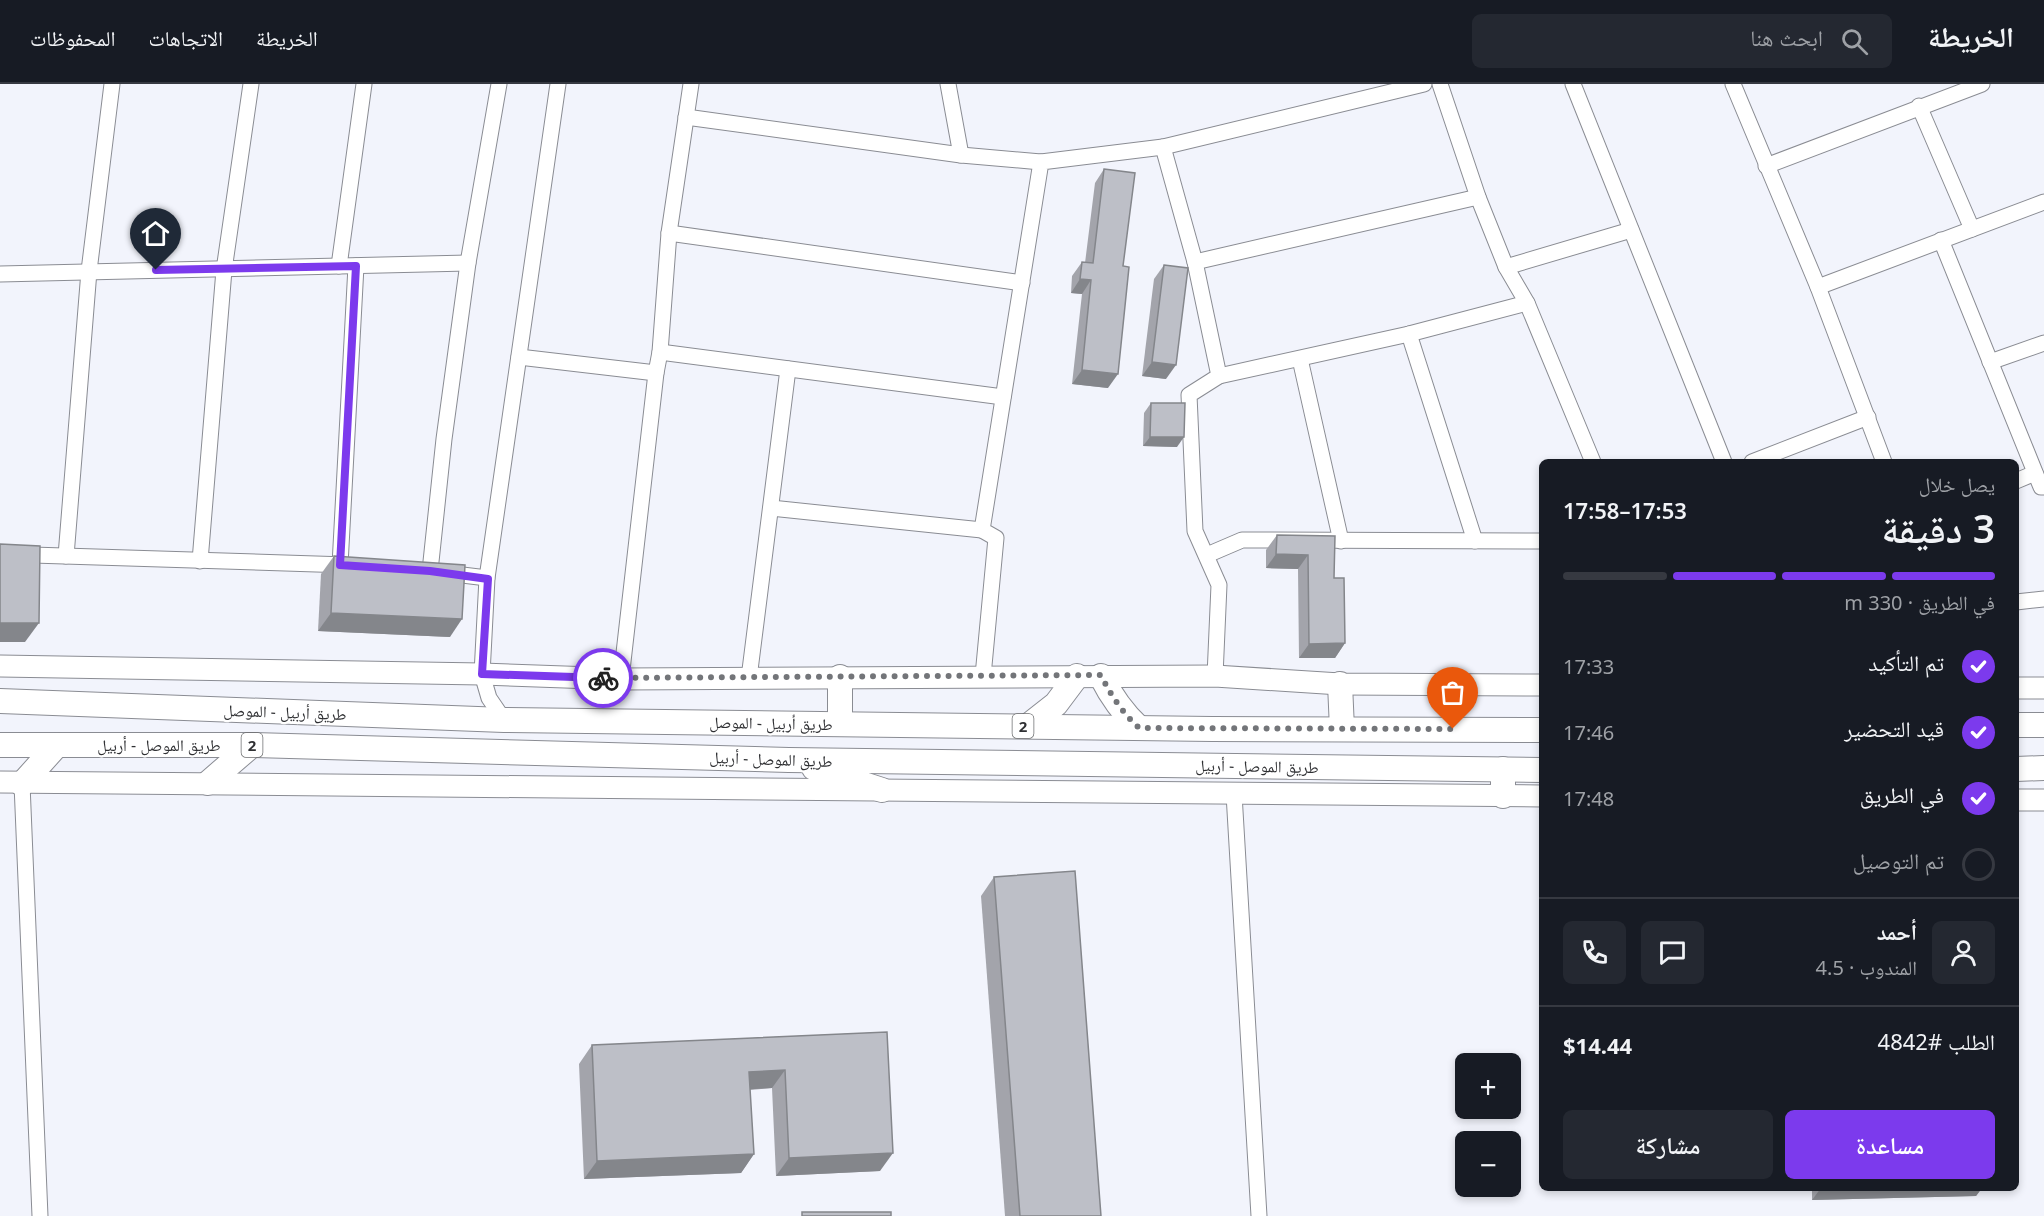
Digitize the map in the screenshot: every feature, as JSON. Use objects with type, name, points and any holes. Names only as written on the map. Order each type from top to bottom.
[{"type":"highway","points":[[1028,726],[1056,704],[1077,675]]},
{"type":"highway","points":[[1101,675],[1110,694],[1128,718],[1139,728]]},
{"type":"highway","points":[[840,677],[840,724]]},
{"type":"highway","points":[[1340,684],[1342,729]]},
{"type":"highway","name":"طريق أربيل - الموصل","points":[[0,701],[504,720],[1139,728],[1539,729]]},
{"type":"highway","points":[[504,720],[505,750]]},
{"type":"highway","points":[[2019,725],[2044,725]]},
{"type":"highway","name":"طريق الموصل - أربيل","points":[[0,745],[252,745],[505,750],[789,760],[1539,770]]},
{"type":"highway","points":[[11,783],[57,745]]},
{"type":"highway","points":[[208,783],[252,745]]},
{"type":"highway","points":[[789,760],[882,790]]},
{"type":"highway","points":[[2019,769],[2044,768]]},
{"type":"highway","points":[[1503,769],[1503,796]]},
{"type":"main road","points":[[0,666],[482,674],[621,679],[1215,675],[1340,684],[1539,685]]},
{"type":"main road","points":[[2019,688],[2044,688]]},
{"type":"main road","points":[[11,783],[1539,796]]},
{"type":"main road","points":[[2019,800],[2044,800]]},
{"type":"street","points":[[66,556],[89,271],[112,84]]},
{"type":"street","points":[[200,561],[224,270],[251,84]]},
{"type":"street","points":[[339,266],[364,84]]},
{"type":"street","points":[[488,579],[424,571],[468,262],[499,84]]},
{"type":"street","points":[[504,720],[489,698],[482,674],[488,579],[558,84]]},
{"type":"street","points":[[621,679],[660,352],[669,233],[691,84]]},
{"type":"street","points":[[948,84],[961,155]]},
{"type":"street","points":[[686,117],[961,155],[1041,162],[1163,147],[1424,84]]},
{"type":"street","points":[[1440,84],[1478,196],[1506,267],[1527,303],[1592,459]]},
{"type":"street","points":[[1573,84],[1723,459]]},
{"type":"street","points":[[1733,84],[1818,287],[1883,459]]},
{"type":"street","points":[[1766,166],[1982,84]]},
{"type":"street","points":[[1919,106],[1972,229]]},
{"type":"street","points":[[1163,147],[1195,262],[1219,376]]},
{"type":"street","points":[[982,530],[1041,162]]},
{"type":"street","points":[[1195,262],[1478,196]]},
{"type":"street","points":[[1818,287],[2044,202]]},
{"type":"street","points":[[1506,267],[1631,230]]},
{"type":"street","points":[[669,233],[1022,283]]},
{"type":"street","points":[[1941,240],[2040,487],[2044,487]]},
{"type":"street","points":[[0,274],[468,262]]},
{"type":"street","points":[[340,565],[356,266]]},
{"type":"street","points":[[1215,675],[1219,585],[1195,531],[1189,395],[1219,376],[1409,334],[1527,303]]},
{"type":"street","points":[[1409,334],[1475,542]]},
{"type":"street","points":[[1990,362],[2044,343]]},
{"type":"street","points":[[660,352],[1003,397]]},
{"type":"street","points":[[519,357],[656,373]]},
{"type":"street","points":[[1300,359],[1341,541]]},
{"type":"street","points":[[749,678],[788,369]]},
{"type":"street","points":[[1760,459],[1868,417]]},
{"type":"street","points":[[2019,480],[2035,473]]},
{"type":"street","points":[[771,508],[982,530],[996,538],[983,675]]},
{"type":"street","points":[[1207,555],[1242,540],[1539,541]]},
{"type":"street","points":[[0,554],[362,566]]},
{"type":"street","points":[[2019,602],[2044,599]]},
{"type":"street","points":[[11,783],[40,1216]]},
{"type":"street","points":[[1233,794],[1259,1216]]},
{"type":"building","points":[[1104,169],[1135,173],[1123,266],[1129,267],[1118,374],[1082,370],[1091,280],[1080,279],[1082,262],[1093,263]]},
{"type":"building","points":[[1164,265],[1188,268],[1176,365],[1152,362]]},
{"type":"building","points":[[1151,403],[1185,403],[1184,437],[1150,437]]},
{"type":"building","points":[[1277,535],[1335,536],[1334,578],[1344,578],[1345,643],[1309,644],[1308,555],[1276,554]]},
{"type":"building","points":[[0,544],[40,546],[39,623],[0,623]]},
{"type":"building","points":[[334,556],[465,565],[462,619],[331,613]]},
{"type":"building","points":[[1075,871],[1101,1216],[1020,1216],[994,877]]},
{"type":"building","points":[[887,1032],[893,1153],[789,1158],[785,1070],[749,1072],[754,1154],[597,1161],[592,1045]]},
{"type":"building","points":[[802,1212],[891,1212],[891,1216],[802,1216]]},
{"type":"way so far","points":[[603,678],[1101,675],[1110,694],[1128,718],[1139,728],[1453,729]]},
{"type":"route","points":[[156,270],[356,266],[340,565],[430,571],[488,579],[482,674],[603,678]]}]
